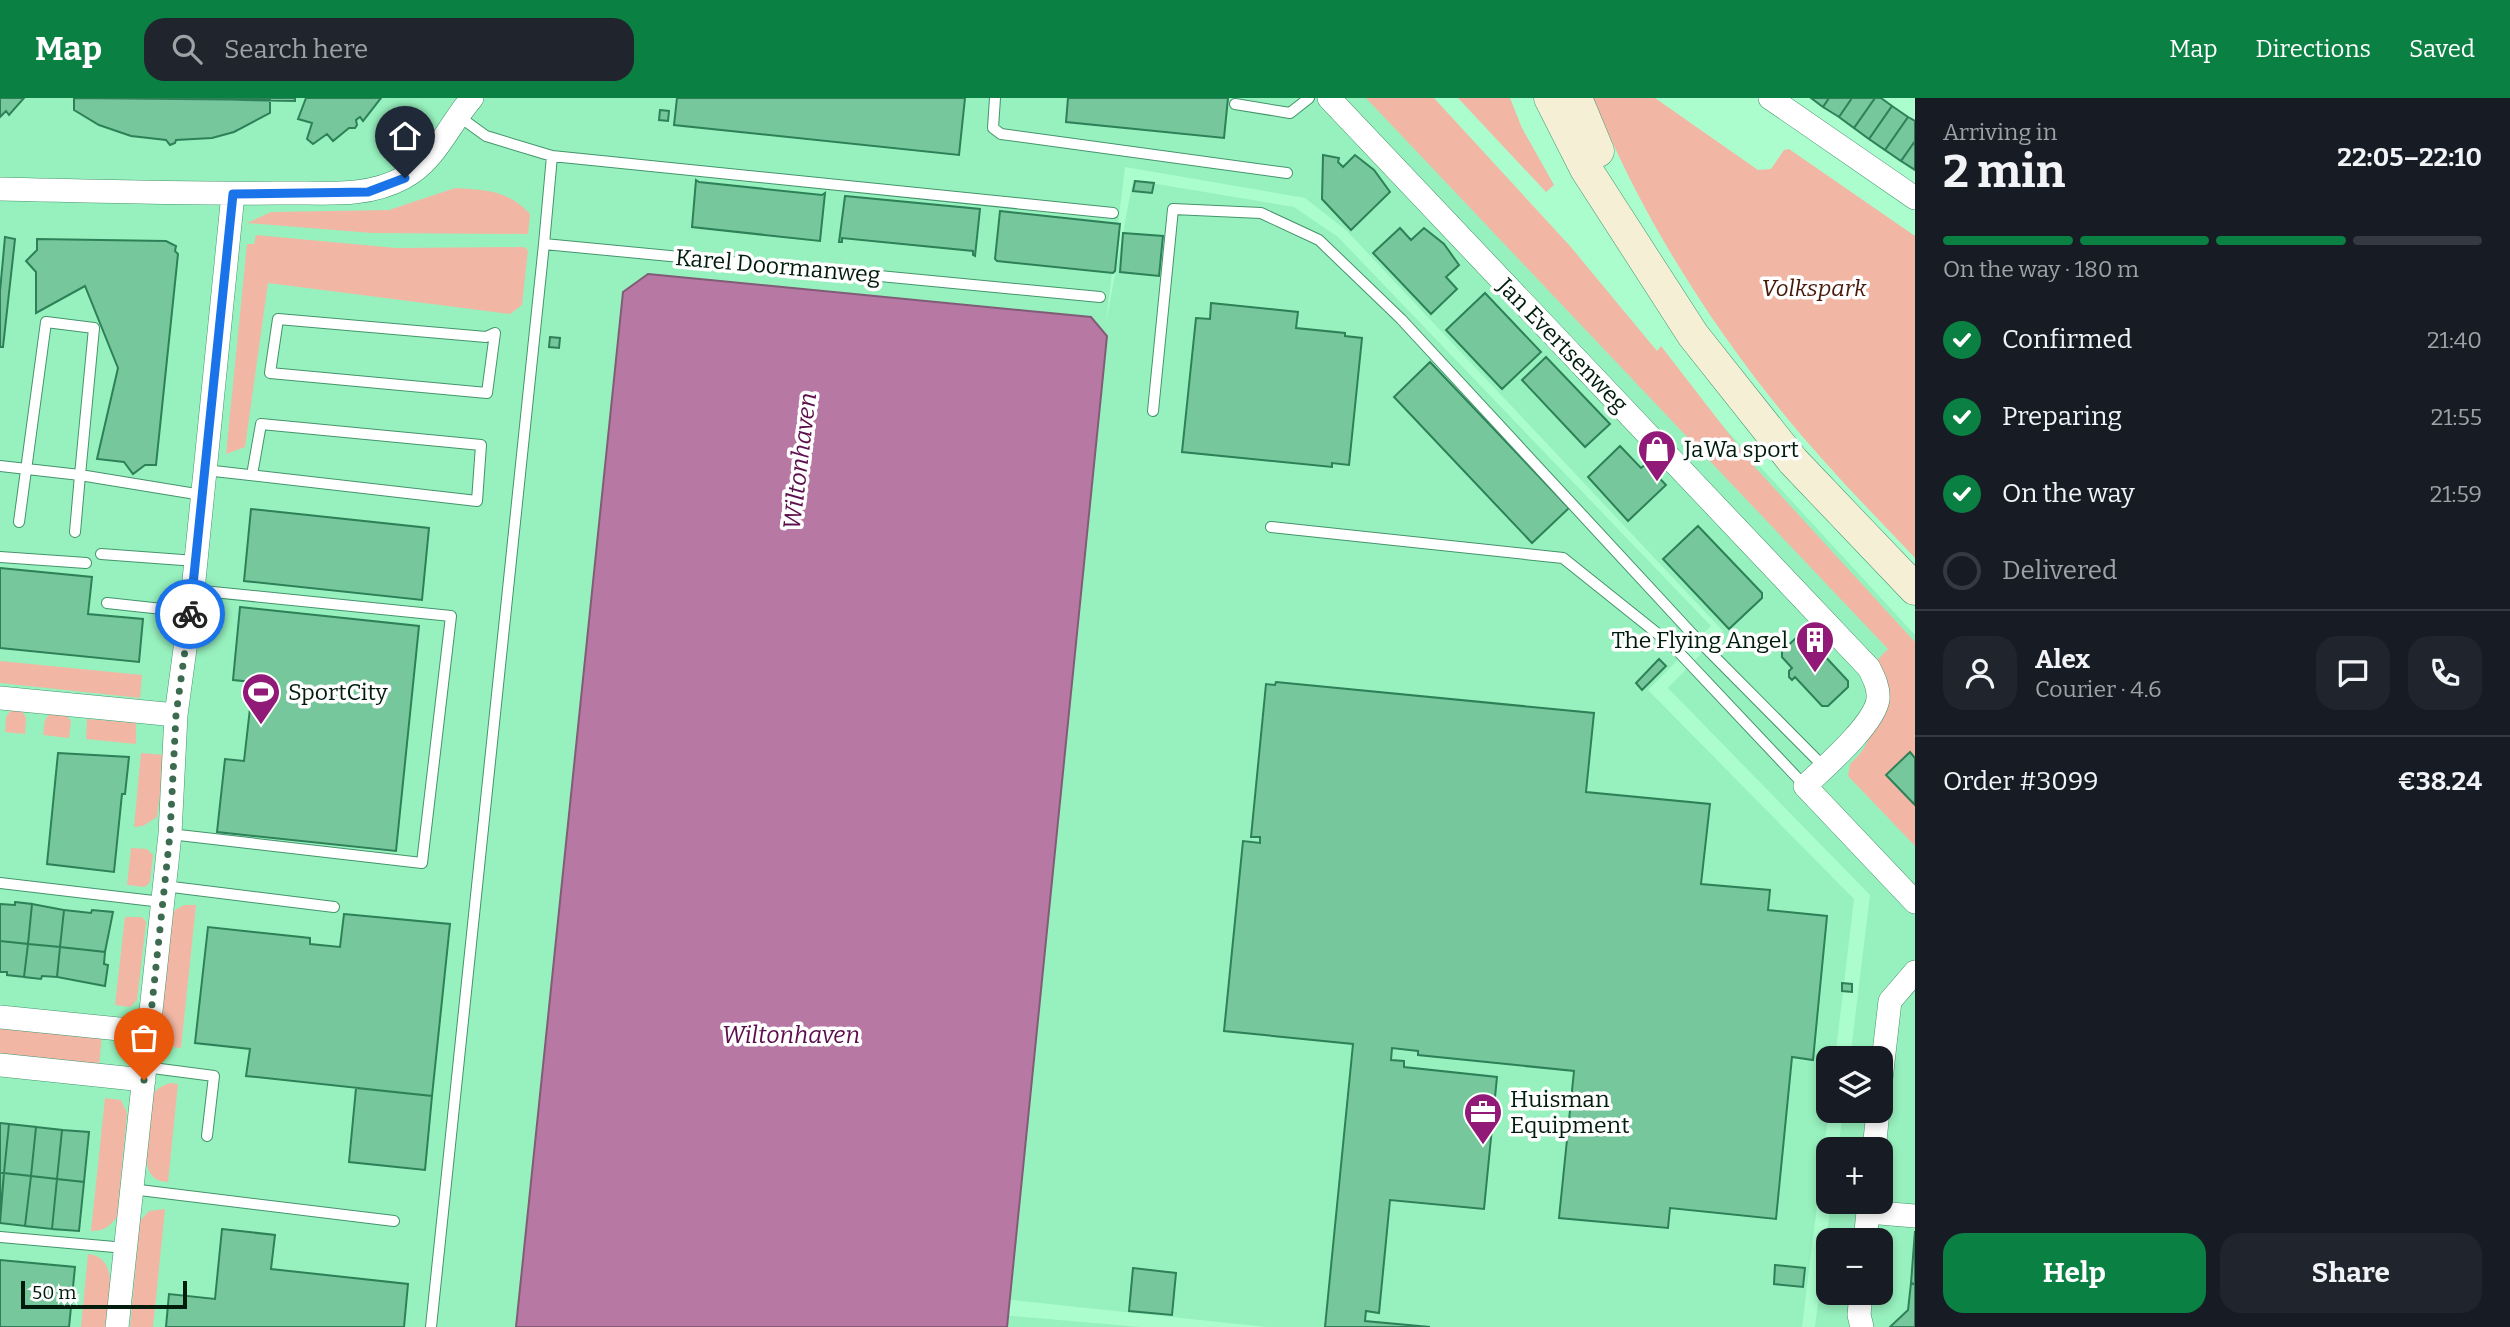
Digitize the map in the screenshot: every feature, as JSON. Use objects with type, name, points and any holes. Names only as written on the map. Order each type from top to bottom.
[{"type":"street","name":"Jan Evertsenweg","points":[[1329,98],[1869,668],[1876,682],[1878,701],[1864,727],[1805,786]]},
{"type":"street","points":[[1549,98],[1586,169],[1693,335],[1793,461],[1915,589]]},
{"type":"street","points":[[1576,98],[1592,139],[1693,335]]},
{"type":"street","points":[[1770,98],[1915,198]]},
{"type":"street","points":[[0,189],[233,194],[368,192],[405,178],[430,157],[446,137],[461,104]]},
{"type":"street","points":[[117,1327],[170,834],[176,715],[196,561],[233,194]]},
{"type":"street","points":[[1,703],[176,715]]},
{"type":"street","points":[[1805,786],[1915,902]]},
{"type":"street","points":[[1885,1046],[1890,1001],[1915,972]]},
{"type":"street","points":[[0,1017],[149,1032]]},
{"type":"street","points":[[0,1065],[145,1074]]},
{"type":"street","points":[[1893,1212],[1915,1216]]},
{"type":"street","points":[[1860,1305],[1862,1327]]},
{"type":"lane","points":[[995,98],[993,128],[1001,134],[1287,173]]},
{"type":"lane","points":[[1236,104],[1290,113],[1309,98]]},
{"type":"lane","points":[[461,104],[486,136],[552,156],[1113,213]]},
{"type":"lane","points":[[432,1327],[552,156]]},
{"type":"lane","points":[[1153,411],[1173,208],[1261,213],[1319,240],[1401,319],[1696,638],[1825,768]]},
{"type":"lane","name":"Karel Doormanweg","points":[[544,244],[1101,297]]},
{"type":"lane","points":[[278,319],[486,337],[495,333],[487,393],[270,373],[278,319]]},
{"type":"lane","points":[[19,522],[46,322],[94,328],[75,532]]},
{"type":"lane","points":[[205,470],[477,501],[481,445],[261,424],[252,475]]},
{"type":"lane","points":[[0,466],[80,475],[202,495]]},
{"type":"lane","points":[[1271,527],[1563,558],[1673,646],[1805,786]]},
{"type":"lane","points":[[101,554],[196,561]]},
{"type":"lane","points":[[0,557],[86,564]]},
{"type":"lane","points":[[107,603],[191,601],[451,616],[422,863],[170,834]]},
{"type":"lane","points":[[0,883],[334,907]]},
{"type":"lane","points":[[145,1074],[214,1076],[207,1136]]},
{"type":"lane","points":[[131,1189],[394,1221]]},
{"type":"lane","points":[[0,1237],[126,1248]]},
{"type":"shaded area","points":[[0,98],[1410,98],[1444,123],[1915,635],[1915,1327],[1815,1327],[1818,1305],[1893,1305],[1893,1228],[1828,1228],[1829,1214],[1893,1214],[1893,1137],[1840,1137],[1841,1123],[1893,1123],[1893,1046],[1852,1046],[1870,895],[1668,688],[1723,631],[1347,231],[1305,198],[1125,167],[1106,322],[1133,180],[1294,207],[1338,237],[1711,626],[1648,690],[1854,899],[1837,1046],[1816,1046],[1816,1123],[1827,1123],[1826,1137],[1816,1137],[1816,1214],[1802,1327],[1266,1327],[1003,1299],[523,1327],[0,1327]]},
{"type":"shaded area","points":[[1000,1315],[1140,1327],[999,1327]]},
{"type":"green space","points":[[1366,98],[1434,98],[1570,246],[1657,351],[1661,346],[1753,465],[1915,642],[1915,846],[1848,776],[1850,764],[1863,749],[1888,706],[1888,686],[1876,661],[1888,649]]},
{"type":"green space","points":[[1458,98],[1510,98],[1522,128],[1554,185],[1546,192]]},
{"type":"green space","name":"Volkspark","points":[[1593,98],[1655,98],[1758,170],[1771,169],[1784,150],[1789,149],[1915,236],[1915,558],[1789,420],[1723,334],[1665,243],[1639,196]]},
{"type":"green space","points":[[455,188],[487,191],[513,200],[530,214],[528,234],[372,233],[247,223],[271,212],[389,210]]},
{"type":"green space","points":[[256,235],[396,248],[524,247],[528,250],[522,305],[510,314],[268,283],[245,447],[226,454],[247,244],[254,244]]},
{"type":"green space","points":[[0,661],[142,675],[140,698],[0,683]]},
{"type":"green space","points":[[11,710],[22,711],[26,718],[25,734],[5,732],[6,717]]},
{"type":"green space","points":[[50,713],[65,714],[71,721],[69,738],[43,735],[45,720]]},
{"type":"green space","points":[[87,719],[136,723],[136,744],[86,739]]},
{"type":"green space","points":[[141,753],[165,755],[157,817],[143,826],[134,827]]},
{"type":"green space","points":[[131,848],[147,849],[153,855],[150,882],[145,887],[127,885]]},
{"type":"green space","points":[[184,905],[196,905],[181,1048],[163,1041],[160,1028],[172,916],[175,910]]},
{"type":"green space","points":[[125,917],[142,917],[146,922],[137,1000],[130,1007],[115,1005]]},
{"type":"green space","points":[[0,1025],[102,1035],[99,1066],[0,1056]]},
{"type":"green space","points":[[171,1083],[178,1084],[168,1182],[158,1180],[152,1175],[148,1168],[147,1151],[152,1098],[158,1089]]},
{"type":"green space","points":[[105,1098],[121,1100],[127,1113],[117,1217],[106,1228],[91,1231]]},
{"type":"green space","points":[[165,1209],[153,1327],[130,1327],[140,1221],[149,1211]]},
{"type":"green space","points":[[88,1254],[99,1257],[109,1273],[105,1327],[81,1327]]},
{"type":"water","name":"Wiltonhaven","points":[[648,274],[1091,317],[1107,336],[1007,1327],[516,1327],[623,292]]},
{"type":"building","points":[[0,98],[24,98],[9,115],[6,111],[0,117]]},
{"type":"building","points":[[74,98],[270,100],[270,113],[234,132],[212,138],[176,140],[170,145],[166,140],[131,136],[99,125],[74,110]]},
{"type":"building","points":[[144,98],[295,98],[295,101]]},
{"type":"building","points":[[306,98],[381,98],[363,121],[360,117],[356,120],[355,128],[349,128],[333,141],[327,134],[313,144],[307,139],[312,123],[298,119]]},
{"type":"building","points":[[677,98],[965,98],[959,155],[674,125]]},
{"type":"building","points":[[1068,98],[1228,98],[1224,138],[1066,122]]},
{"type":"building","points":[[1811,98],[1829,98],[1823,107]]},
{"type":"building","points":[[1829,98],[1852,98],[1839,117],[1823,107]]},
{"type":"building","points":[[1852,98],[1875,98],[1854,128],[1839,117]]},
{"type":"building","points":[[1875,98],[1881,98],[1892,106],[1869,139],[1854,128]]},
{"type":"building","points":[[1892,106],[1908,117],[1885,150],[1869,139]]},
{"type":"building","points":[[660,110],[669,111],[668,121],[659,120]]},
{"type":"building","points":[[1908,117],[1915,121],[1915,141],[1901,161],[1885,150]]},
{"type":"building","points":[[1915,141],[1915,170],[1901,161]]},
{"type":"building","points":[[1323,155],[1339,158],[1338,162],[1343,167],[1355,155],[1374,170],[1390,192],[1351,230],[1322,199]]},
{"type":"building","points":[[696,180],[822,195],[825,193],[820,241],[692,227]]},
{"type":"building","points":[[1135,181],[1154,183],[1152,193],[1133,191]]},
{"type":"building","points":[[845,196],[980,209],[975,256],[973,251],[842,238],[842,242],[839,242]]},
{"type":"building","points":[[1000,211],[1120,224],[1115,271],[1113,273],[997,261],[995,259]]},
{"type":"building","points":[[1400,228],[1411,240],[1424,228],[1444,244],[1459,265],[1446,277],[1457,289],[1431,314],[1373,253]]},
{"type":"building","points":[[1123,233],[1163,236],[1159,276],[1120,272]]},
{"type":"building","points":[[5,237],[15,239],[3,347],[0,347],[0,291]]},
{"type":"building","points":[[37,239],[166,241],[176,246],[175,251],[178,254],[156,465],[145,465],[133,474],[124,462],[97,459],[118,368],[85,286],[36,313],[36,272],[26,261],[37,250]]},
{"type":"building","points":[[1485,293],[1541,352],[1502,389],[1446,330]]},
{"type":"building","points":[[1211,303],[1298,312],[1296,328],[1345,333],[1345,336],[1362,338],[1349,465],[1332,463],[1332,467],[1182,452],[1196,318],[1210,319]]},
{"type":"building","points":[[550,337],[560,338],[559,348],[549,347]]},
{"type":"building","points":[[1546,357],[1610,424],[1585,447],[1522,380]]},
{"type":"building","points":[[1430,362],[1569,508],[1532,543],[1394,397]]},
{"type":"building","points":[[1620,446],[1641,468],[1646,464],[1666,485],[1628,521],[1588,477]]},
{"type":"building","points":[[251,509],[429,528],[422,600],[244,581]]},
{"type":"building","points":[[1698,526],[1762,593],[1762,598],[1729,629],[1663,559]]},
{"type":"building","points":[[0,568],[92,577],[88,614],[143,619],[139,662],[0,648]]},
{"type":"building","points":[[240,607],[419,626],[396,851],[217,832],[225,759],[244,761],[253,682],[233,680]]},
{"type":"building","name":"The Flying Angel","points":[[1796,638],[1802,638],[1813,649],[1821,646],[1824,649],[1821,652],[1848,681],[1848,687],[1828,706],[1822,706],[1795,677],[1792,680],[1789,677],[1792,668],[1782,657],[1782,651]]},
{"type":"building","points":[[1659,659],[1666,666],[1642,690],[1636,683]]},
{"type":"building","points":[[1276,682],[1594,713],[1586,792],[1710,804],[1701,884],[1770,890],[1768,910],[1827,916],[1813,1060],[1792,1057],[1776,1219],[1670,1208],[1668,1228],[1559,1218],[1574,1071],[1418,1055],[1418,1051],[1392,1048],[1391,1060],[1404,1061],[1404,1067],[1497,1077],[1484,1209],[1390,1200],[1379,1313],[1366,1311],[1365,1321],[1430,1327],[1325,1327],[1353,1044],[1224,1031],[1243,841],[1260,843],[1260,837],[1251,837],[1266,684],[1275,685]]},
{"type":"building","points":[[1910,752],[1915,758],[1915,805],[1886,775]]},
{"type":"building","points":[[58,753],[129,757],[125,794],[122,794],[114,872],[47,864]]},
{"type":"building","points":[[15,902],[32,904],[28,944],[0,941],[0,904],[15,905]]},
{"type":"building","points":[[32,904],[64,910],[60,947],[28,944]]},
{"type":"building","points":[[64,910],[113,912],[105,952],[60,947]]},
{"type":"building","points":[[344,914],[450,924],[432,1096],[246,1076],[250,1049],[195,1043],[208,927],[310,938],[310,944],[340,947]]},
{"type":"building","points":[[0,941],[28,944],[24,977],[0,972]]},
{"type":"building","points":[[28,944],[60,947],[57,977],[24,977]]},
{"type":"building","points":[[60,947],[105,952],[104,964],[108,965],[105,986],[57,977]]},
{"type":"building","points":[[1842,983],[1852,984],[1852,992],[1842,991]]},
{"type":"building","points":[[356,1088],[432,1096],[425,1170],[349,1162]]},
{"type":"building","points":[[0,1123],[9,1124],[4,1173],[0,1173]]},
{"type":"building","points":[[9,1124],[36,1127],[31,1176],[4,1173]]},
{"type":"building","points":[[36,1127],[62,1130],[57,1179],[31,1176]]},
{"type":"building","points":[[62,1130],[89,1132],[84,1182],[57,1179]]},
{"type":"building","points":[[0,1173],[4,1173],[0,1215]]},
{"type":"building","points":[[4,1173],[31,1176],[25,1226],[0,1223]]},
{"type":"building","points":[[31,1176],[57,1179],[52,1229],[25,1226]]},
{"type":"building","points":[[57,1179],[84,1182],[79,1231],[52,1229]]},
{"type":"building","points":[[222,1229],[275,1235],[271,1269],[408,1284],[404,1327],[166,1327],[169,1294],[215,1299]]},
{"type":"building","points":[[1915,1231],[1915,1284],[1911,1283]]},
{"type":"building","points":[[0,1260],[75,1267],[69,1327],[0,1327]]},
{"type":"building","points":[[1775,1265],[1805,1268],[1803,1287],[1774,1284]]},
{"type":"building","points":[[1133,1268],[1176,1273],[1172,1315],[1129,1311]]},
{"type":"building","points":[[1911,1283],[1915,1284],[1915,1327],[1890,1327],[1908,1310]]},
{"type":"way so far","points":[[144,1080],[170,834],[176,715],[190,614]]},
{"type":"place","name":"JaWa sport","points":[[1657,483]]},
{"type":"place","name":"The Flying Angel","points":[[1815,674]]},
{"type":"place","name":"SportCity","points":[[261,726]]},
{"type":"place","name":"Huisman Equipment","points":[[1483,1146]]},
{"type":"route","points":[[190,614],[233,194],[368,192],[405,178]]}]
